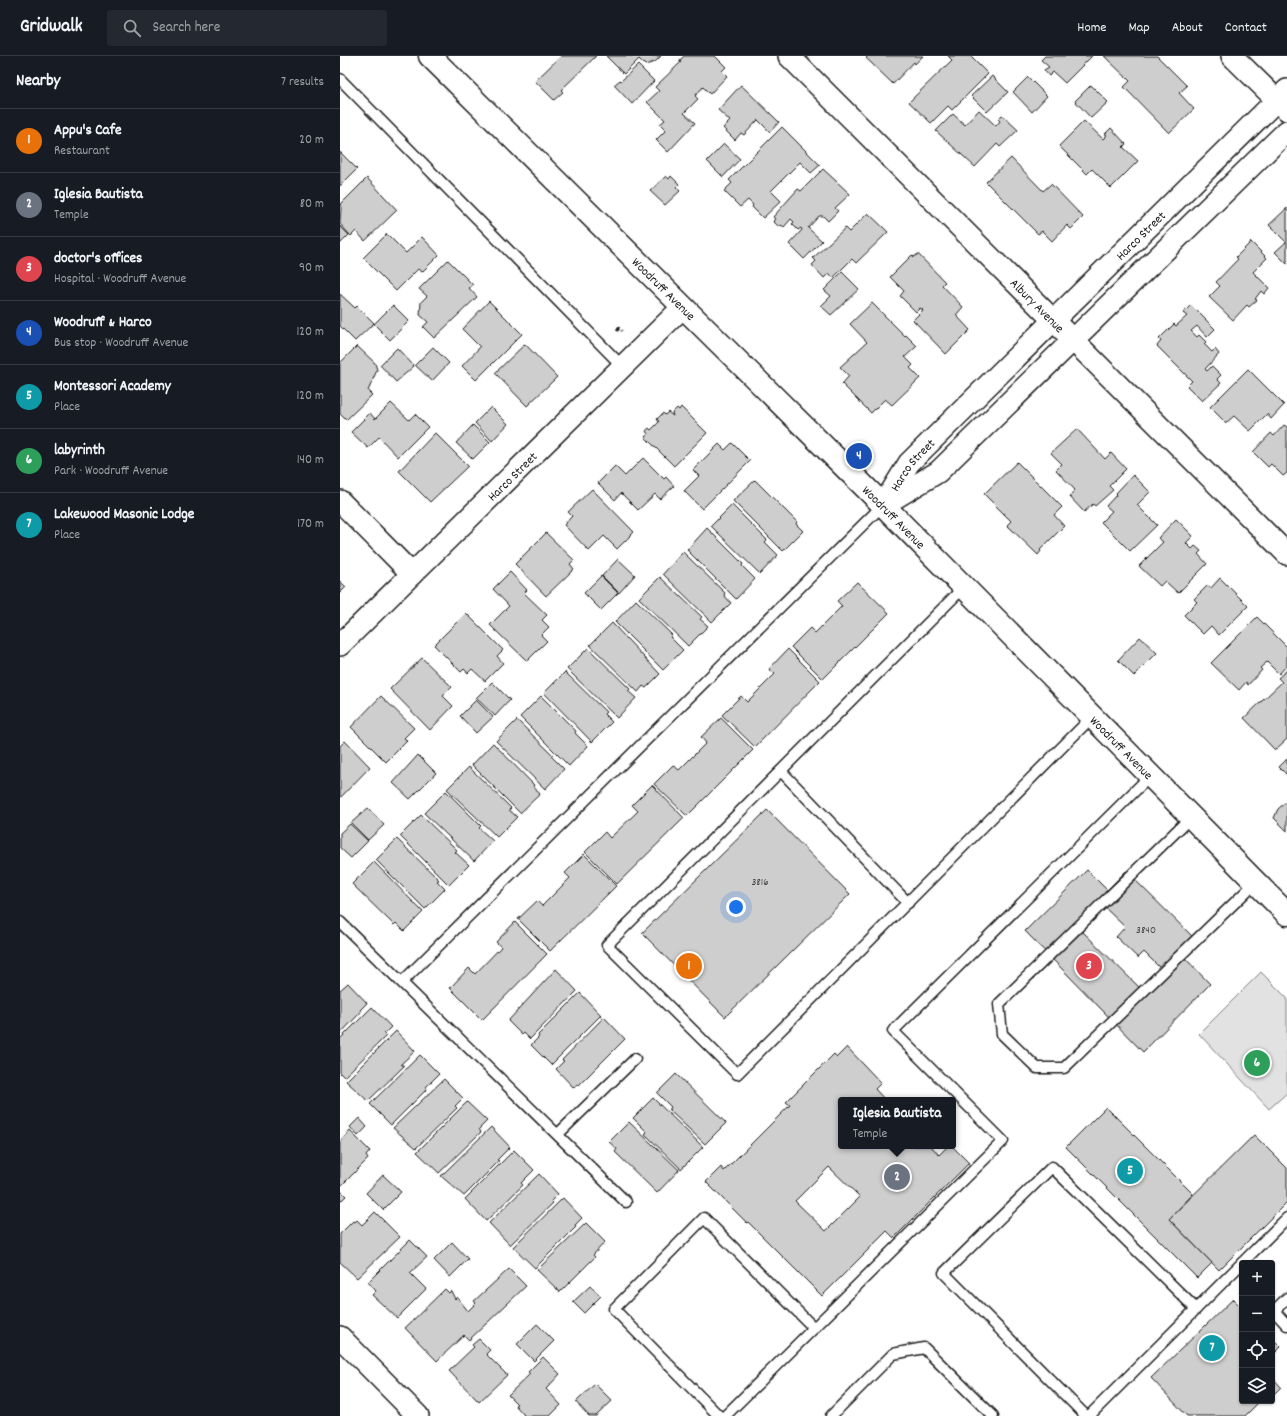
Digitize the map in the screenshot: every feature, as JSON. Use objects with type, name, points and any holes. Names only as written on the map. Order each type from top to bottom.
[{"type":"main road","name":"Woodruff Avenue","points":[[430,56],[964,587],[1287,914]]},
{"type":"street","name":"Albury Avenue","points":[[789,56],[1287,554]]},
{"type":"street","points":[[1232,56],[1284,100]]},
{"type":"street","name":"Harco Street","points":[[883,506],[909,463],[1284,100]]},
{"type":"street","name":"Harco Street","points":[[883,506],[932,477],[1074,341],[1287,131]]},
{"type":"street","name":"Harco Street","points":[[340,645],[683,307]]},
{"type":"street","points":[[340,501],[412,574]]},
{"type":"street","points":[[340,1337],[418,1416]]},
{"type":"lane","points":[[340,79],[623,367]]},
{"type":"lane","points":[[402,982],[883,506]]},
{"type":"lane","points":[[964,587],[607,945],[736,1074],[1092,717]]},
{"type":"lane","points":[[781,771],[908,903]]},
{"type":"lane","points":[[725,1416],[1003,1140],[893,1031],[1150,776]]},
{"type":"lane","points":[[1191,817],[999,1004],[1002,1034],[1037,1068],[1064,1068],[1256,882]]},
{"type":"lane","points":[[340,922],[626,1202]]},
{"type":"lane","points":[[558,1134],[635,1059]]},
{"type":"lane","points":[[1196,1309],[1052,1167],[944,1273],[1088,1416],[1196,1309],[1239,1266]]},
{"type":"lane","points":[[719,1416],[614,1309],[704,1218],[814,1328]]},
{"type":"lane","points":[[1245,1260],[1287,1218]]},
{"type":"lane","points":[[1287,1298],[1274,1311],[1287,1325]]},
{"type":"lane","points":[[831,1416],[893,1354],[924,1348],[993,1416]]},
{"type":"path","points":[[617,330],[619,328],[622,331]]},
{"type":"shaded area","points":[[1261,972],[1287,998],[1287,1093],[1269,1109],[1199,1034]]},
{"type":"building","points":[[561,56],[596,56],[561,90],[563,92],[554,100],[535,81]]},
{"type":"building","points":[[606,56],[661,56],[655,62],[645,65],[639,59],[624,74]]},
{"type":"building","points":[[684,56],[715,56],[726,67],[722,71],[727,76],[710,94],[703,87],[695,96],[698,99],[684,113],[695,123],[668,152],[656,140],[666,130],[660,124],[665,120],[647,102],[659,91],[655,87],[681,62],[679,61]]},
{"type":"building","points":[[868,56],[923,56],[915,64],[914,62],[893,84],[866,58]]},
{"type":"building","points":[[948,56],[970,56],[988,74],[952,110],[948,106],[931,123],[909,102],[952,60]]},
{"type":"building","points":[[1045,56],[1092,56],[1065,83],[1053,72],[1049,76],[1044,70],[1049,67],[1041,60]]},
{"type":"building","points":[[1104,56],[1157,56],[1187,86],[1179,93],[1194,109],[1169,133],[1124,87],[1130,81]]},
{"type":"building","points":[[638,65],[654,81],[632,104],[614,85],[620,80],[621,81]]},
{"type":"building","points":[[992,76],[1008,92],[987,112],[971,96]]},
{"type":"building","points":[[1028,77],[1047,96],[1032,112],[1013,92]]},
{"type":"building","points":[[741,85],[779,122],[770,132],[758,120],[744,135],[741,133],[735,140],[723,128],[730,121],[718,110]]},
{"type":"building","points":[[1091,85],[1108,102],[1091,118],[1075,101]]},
{"type":"building","points":[[979,110],[996,126],[1000,121],[998,119],[1002,115],[1018,130],[1000,147],[997,144],[975,167],[936,131],[953,114],[965,125]]},
{"type":"building","points":[[1084,121],[1103,139],[1107,135],[1105,134],[1111,128],[1126,144],[1123,147],[1138,161],[1111,188],[1092,169],[1087,174],[1059,146]]},
{"type":"building","points":[[782,127],[820,165],[811,173],[800,162],[771,191],[781,201],[763,218],[752,207],[753,205],[748,200],[740,207],[724,191],[732,183],[729,180]]},
{"type":"building","points":[[724,144],[740,159],[723,177],[707,161]]},
{"type":"building","points":[[340,152],[357,169],[340,186]]},
{"type":"building","points":[[1011,158],[1043,191],[1051,184],[1083,217],[1071,229],[1067,225],[1052,241],[1042,231],[1038,234],[986,182]]},
{"type":"building","points":[[823,169],[850,194],[835,208],[838,211],[828,221],[823,216],[819,216],[808,228],[822,241],[804,259],[789,244],[802,230],[801,228],[798,230],[792,224],[794,222],[791,219],[784,227],[781,225],[779,227],[773,221],[775,219],[773,217],[798,189],[801,191]]},
{"type":"building","points":[[666,176],[669,179],[671,176],[679,184],[676,187],[680,191],[665,205],[650,191]]},
{"type":"building","points":[[367,178],[397,210],[365,241],[356,231],[351,236],[340,224],[340,205]]},
{"type":"building","points":[[1287,208],[1287,264],[1275,252],[1286,242],[1269,225]]},
{"type":"building","points":[[868,213],[888,232],[856,263],[852,259],[833,278],[829,273],[824,278],[812,265],[816,261],[813,258],[845,228],[849,232]]},
{"type":"building","points":[[340,226],[349,235],[340,244]]},
{"type":"building","points":[[387,234],[406,253],[422,237],[439,255],[422,272],[418,269],[396,291],[363,258]]},
{"type":"building","points":[[1251,242],[1267,258],[1253,272],[1269,288],[1264,294],[1261,291],[1255,299],[1257,300],[1249,307],[1247,305],[1233,320],[1209,297],[1220,286],[1216,282],[1238,259],[1236,257]]},
{"type":"building","points":[[918,254],[945,282],[942,285],[963,307],[956,315],[970,330],[946,354],[913,320],[923,310],[920,308],[916,312],[900,296],[904,291],[890,277],[912,255],[914,257]]},
{"type":"building","points":[[448,260],[473,285],[469,288],[477,297],[434,338],[423,327],[428,322],[420,315],[421,302],[427,296],[419,289]]},
{"type":"building","points":[[842,272],[859,289],[831,315],[821,306],[831,296],[824,290]]},
{"type":"building","points":[[340,294],[355,308],[357,306],[374,323],[355,341],[340,326]]},
{"type":"building","points":[[489,301],[522,334],[476,380],[462,366],[480,347],[462,329]]},
{"type":"building","points":[[872,303],[917,346],[905,357],[913,365],[910,368],[920,378],[892,405],[885,399],[871,413],[842,384],[849,376],[840,367],[867,342],[850,324]]},
{"type":"building","points":[[393,305],[409,321],[390,340],[374,324]]},
{"type":"building","points":[[1191,305],[1215,329],[1207,337],[1197,326],[1191,331],[1197,337],[1199,335],[1206,342],[1204,344],[1212,352],[1215,349],[1219,354],[1205,369],[1207,371],[1212,366],[1221,375],[1217,379],[1221,383],[1202,401],[1187,386],[1192,381],[1157,346],[1161,341],[1159,339],[1174,324],[1176,326],[1187,316],[1183,313]]},
{"type":"building","points":[[525,344],[557,377],[527,406],[495,373]]},
{"type":"building","points":[[357,346],[375,363],[377,370],[368,391],[372,395],[346,420],[340,414],[340,363]]},
{"type":"building","points":[[433,347],[449,363],[432,381],[415,365]]},
{"type":"building","points":[[397,348],[414,366],[396,382],[380,365]]},
{"type":"building","points":[[1248,369],[1284,405],[1271,419],[1267,414],[1250,431],[1234,416],[1226,423],[1210,407]]},
{"type":"building","points":[[391,403],[409,420],[415,414],[428,427],[398,457],[379,437],[368,448],[351,432],[370,413],[375,419]]},
{"type":"building","points":[[491,407],[508,424],[492,441],[475,423]]},
{"type":"building","points":[[681,407],[707,433],[674,466],[645,437],[648,434],[646,431],[649,428],[651,430],[659,422],[657,419],[663,413],[665,415],[668,412],[673,416],[672,413],[677,408],[679,410]]},
{"type":"building","points":[[473,425],[490,442],[473,459],[456,443]]},
{"type":"building","points":[[1284,425],[1287,427],[1287,473],[1283,476],[1271,464],[1268,467],[1253,452],[1271,433],[1274,436]]},
{"type":"building","points":[[1077,429],[1105,459],[1111,453],[1126,469],[1109,486],[1113,490],[1095,506],[1093,504],[1084,512],[1069,496],[1075,490],[1056,470],[1062,464],[1051,453]]},
{"type":"building","points":[[435,433],[468,466],[430,502],[399,471]]},
{"type":"building","points":[[732,443],[750,461],[702,509],[684,491],[699,476],[693,470],[719,444],[725,450]]},
{"type":"building","points":[[643,458],[664,479],[666,477],[674,486],[660,499],[655,494],[638,510],[621,493],[615,500],[598,483],[615,466],[625,476]]},
{"type":"building","points":[[1017,462],[1062,507],[1054,515],[1064,526],[1040,550],[1041,551],[1038,555],[1007,525],[1011,521],[984,494]]},
{"type":"building","points":[[1133,475],[1150,492],[1137,505],[1157,525],[1130,551],[1101,522],[1112,511],[1106,506]]},
{"type":"building","points":[[755,480],[797,522],[796,524],[803,531],[783,551],[733,501]]},
{"type":"building","points":[[592,489],[634,532],[617,549],[604,536],[589,551],[564,525],[572,516],[568,512]]},
{"type":"building","points":[[732,505],[767,540],[765,542],[778,555],[760,574],[711,526]]},
{"type":"building","points":[[1176,519],[1193,536],[1186,543],[1192,549],[1195,546],[1201,551],[1198,554],[1207,564],[1178,593],[1165,581],[1160,586],[1139,566],[1163,542],[1158,538]]},
{"type":"building","points":[[707,528],[743,564],[742,566],[755,579],[736,599],[687,550]]},
{"type":"building","points":[[546,533],[574,560],[570,564],[574,569],[546,596],[515,564]]},
{"type":"building","points":[[683,552],[725,593],[724,595],[731,603],[712,622],[663,574]]},
{"type":"building","points":[[618,559],[635,575],[619,593],[602,576]]},
{"type":"building","points":[[510,572],[527,590],[524,593],[547,615],[542,620],[549,627],[541,635],[547,641],[527,661],[490,625],[509,606],[493,589]]},
{"type":"building","points":[[601,576],[618,593],[601,610],[584,593]]},
{"type":"building","points":[[660,577],[702,617],[700,619],[708,626],[688,646],[639,598]]},
{"type":"building","points":[[1220,578],[1248,606],[1219,635],[1211,626],[1203,634],[1184,615],[1197,602],[1194,599],[1208,585],[1211,588]]},
{"type":"building","points":[[340,581],[346,587],[340,593]]},
{"type":"building","points":[[857,582],[889,613],[823,679],[791,647],[810,628],[815,633],[842,606],[837,601]]},
{"type":"building","points":[[636,600],[672,635],[670,637],[683,650],[663,670],[615,622]]},
{"type":"building","points":[[466,613],[503,650],[497,656],[503,663],[485,681],[472,669],[468,673],[464,669],[461,672],[434,645]]},
{"type":"building","points":[[1257,617],[1287,647],[1287,665],[1279,674],[1267,662],[1260,668],[1262,670],[1248,685],[1246,682],[1239,690],[1211,663]]},
{"type":"building","points":[[612,623],[660,674],[646,688],[643,686],[638,692],[590,645]]},
{"type":"building","points":[[1140,637],[1157,653],[1134,676],[1118,660]]},
{"type":"building","points":[[588,648],[630,689],[628,691],[636,698],[617,718],[567,669]]},
{"type":"building","points":[[788,649],[820,681],[755,747],[722,715],[741,696],[747,702],[775,674],[769,669]]},
{"type":"building","points":[[422,658],[452,687],[443,696],[453,706],[430,730],[390,689]]},
{"type":"building","points":[[1287,670],[1287,739],[1275,750],[1244,718],[1282,682],[1278,678]]},
{"type":"building","points":[[565,672],[606,712],[604,714],[612,722],[592,742],[544,693]]},
{"type":"building","points":[[492,682],[510,700],[495,716],[476,698]]},
{"type":"building","points":[[381,696],[414,728],[404,738],[407,741],[386,762],[351,727]]},
{"type":"building","points":[[541,696],[576,731],[575,733],[588,746],[569,766],[520,717]]},
{"type":"building","points":[[476,700],[493,717],[476,733],[460,716]]},
{"type":"building","points":[[721,718],[753,750],[687,816],[654,784],[673,765],[679,770],[706,743],[701,737]]},
{"type":"building","points":[[517,720],[553,755],[551,756],[564,769],[545,789],[496,741]]},
{"type":"building","points":[[345,741],[370,767],[340,798],[340,746]]},
{"type":"building","points":[[493,743],[534,785],[533,786],[540,794],[520,813],[472,765]]},
{"type":"building","points":[[418,755],[436,773],[410,799],[393,783]]},
{"type":"building","points":[[1287,759],[1287,775],[1279,767]]},
{"type":"building","points":[[469,767],[511,808],[509,810],[517,817],[497,837],[447,789]]},
{"type":"building","points":[[652,785],[684,818],[617,884],[585,852],[605,832],[610,838],[638,811],[632,805]]},
{"type":"building","points":[[446,791],[481,826],[479,828],[493,841],[474,861],[424,813]]},
{"type":"building","points":[[1287,801],[1287,831],[1274,818],[1278,809]]},
{"type":"building","points":[[368,808],[384,825],[368,840],[351,823]]},
{"type":"building","points":[[767,810],[850,894],[725,1017],[642,933]]},
{"type":"building","points":[[421,815],[457,850],[455,852],[469,865],[449,885],[400,836]]},
{"type":"building","points":[[350,824],[368,841],[351,858],[340,848],[340,833]]},
{"type":"building","points":[[397,839],[439,880],[437,881],[445,889],[425,909],[376,860]]},
{"type":"building","points":[[584,854],[616,886],[550,951],[518,919],[537,901],[542,906],[570,878],[565,873]]},
{"type":"building","points":[[374,862],[423,912],[404,931],[396,923],[394,925],[352,884]]},
{"type":"building","points":[[1087,870],[1107,890],[1126,871],[1199,943],[1184,957],[1210,984],[1143,1052],[1025,931]],"holes":[[[1102,905],[1125,927],[1116,937],[1138,958],[1144,952],[1166,974],[1146,994],[1079,928]]]},
{"type":"building","points":[[515,922],[547,954],[482,1020],[450,988],[469,968],[475,974],[501,947],[496,942]]},
{"type":"building","points":[[556,969],[577,991],[530,1039],[524,1033],[522,1035],[508,1021]]},
{"type":"building","points":[[348,983],[367,1003],[360,1010],[361,1012],[340,1034],[340,990]]},
{"type":"building","points":[[580,993],[601,1015],[551,1065],[531,1045],[539,1037],[538,1035]]},
{"type":"building","points":[[372,1007],[391,1027],[384,1034],[386,1036],[344,1077],[340,1073],[340,1039]]},
{"type":"building","points":[[604,1017],[625,1039],[579,1085],[577,1084],[574,1088],[556,1069],[564,1061],[562,1060]]},
{"type":"building","points":[[396,1031],[415,1051],[401,1064],[404,1066],[368,1101],[346,1081]]},
{"type":"building","points":[[847,1047],[881,1083],[875,1089],[882,1097],[838,1097],[838,1149],[934,1149],[939,1155],[945,1149],[955,1149],[969,1163],[894,1238],[887,1231],[822,1296],[706,1182],[721,1167],[724,1171],[790,1105],[786,1102],[834,1054],[837,1057]],"holes":[[[829,1167],[860,1197],[826,1231],[795,1201]]]},
{"type":"building","points":[[420,1055],[439,1074],[426,1087],[427,1089],[391,1125],[370,1104]]},
{"type":"building","points":[[676,1074],[726,1123],[705,1144],[669,1110],[671,1107],[657,1093]]},
{"type":"building","points":[[444,1079],[463,1098],[455,1106],[457,1108],[416,1148],[393,1128]]},
{"type":"building","points":[[653,1098],[703,1147],[681,1169],[645,1134],[647,1132],[633,1118]]},
{"type":"building","points":[[467,1102],[487,1121],[479,1129],[481,1132],[439,1173],[417,1152]]},
{"type":"building","points":[[1106,1107],[1193,1194],[1169,1219],[1212,1263],[1197,1278],[1066,1147]]},
{"type":"building","points":[[359,1118],[367,1127],[358,1136],[350,1127]]},
{"type":"building","points":[[629,1122],[679,1170],[657,1193],[615,1152],[617,1149],[609,1142]]},
{"type":"building","points":[[491,1127],[510,1147],[497,1160],[499,1161],[464,1196],[441,1176]]},
{"type":"building","points":[[350,1131],[370,1151],[366,1156],[368,1159],[340,1187],[340,1142]]},
{"type":"building","points":[[1254,1135],[1287,1168],[1287,1202],[1219,1270],[1169,1219]]},
{"type":"building","points":[[514,1150],[534,1170],[521,1183],[523,1185],[486,1221],[465,1199]]},
{"type":"building","points":[[539,1174],[558,1194],[551,1201],[553,1203],[510,1245],[489,1223]]},
{"type":"building","points":[[383,1175],[401,1192],[383,1210],[366,1193]]},
{"type":"building","points":[[340,1190],[346,1196],[340,1202]]},
{"type":"building","points":[[563,1198],[582,1218],[575,1225],[576,1227],[535,1268],[513,1247]]},
{"type":"building","points":[[375,1212],[400,1237],[357,1278],[340,1262],[340,1234],[353,1221],[355,1222],[357,1220],[362,1225]]},
{"type":"building","points":[[586,1223],[605,1242],[593,1255],[595,1257],[560,1292],[537,1270]]},
{"type":"building","points":[[410,1240],[427,1257],[410,1273],[426,1289],[397,1318],[372,1295],[376,1291],[368,1282]]},
{"type":"building","points":[[452,1242],[468,1259],[450,1277],[434,1260]]},
{"type":"building","points":[[509,1269],[526,1286],[469,1340],[464,1335],[437,1361],[405,1328],[445,1289],[449,1293],[451,1291],[455,1299],[457,1297],[468,1311],[476,1303],[474,1301]]},
{"type":"building","points":[[590,1286],[601,1296],[584,1313],[573,1302]]},
{"type":"building","points":[[1233,1299],[1239,1305],[1239,1404],[1257,1404],[1245,1416],[1187,1416],[1151,1378]]},
{"type":"building","points":[[537,1324],[554,1341],[534,1361],[517,1344]]},
{"type":"building","points":[[479,1339],[490,1350],[486,1354],[507,1375],[479,1402],[449,1371],[474,1347],[472,1345]]},
{"type":"building","points":[[1275,1341],[1281,1347],[1275,1353]]},
{"type":"building","points":[[543,1357],[560,1374],[546,1389],[561,1405],[550,1416],[523,1416],[524,1415],[515,1405],[517,1404],[508,1395],[530,1374],[528,1372]]},
{"type":"building","points":[[1275,1380],[1281,1387],[1275,1393]]},
{"type":"building","points":[[595,1384],[612,1401],[596,1416],[589,1416],[576,1402]]},
{"type":"place","name":"Woodruff & Harco","points":[[859,456]]},
{"type":"place","name":"Appu's Cafe","points":[[689,966]]},
{"type":"place","name":"doctor's offices","points":[[1089,966]]},
{"type":"place","name":"labyrinth","points":[[1257,1063]]},
{"type":"place","name":"Montessori Academy","points":[[1130,1171]]},
{"type":"place","name":"Iglesia Bautista","points":[[897,1177]]},
{"type":"place","name":"Lakewood Masonic Lodge","points":[[1212,1348]]}]
